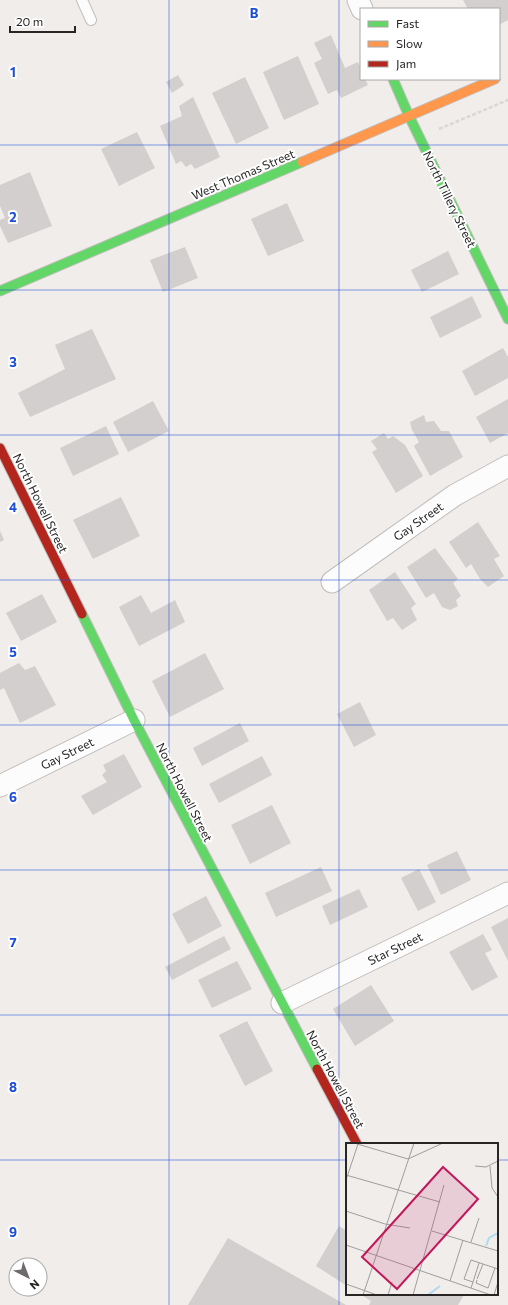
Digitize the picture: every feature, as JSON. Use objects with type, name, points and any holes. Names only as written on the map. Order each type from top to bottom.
[{"type":"street","name":"North Tillery Street","points":[[393,80],[409,116],[508,319]]},
{"type":"street","name":"West Thomas Street","points":[[0,291],[492,80]]},
{"type":"street","name":"North Howell Street","points":[[0,448],[134,720],[356,1143]]},
{"type":"street","name":"Gay Street","points":[[332,582],[455,495],[508,466]]},
{"type":"street","name":"Gay Street","points":[[0,786],[134,720]]},
{"type":"street","name":"Star Street","points":[[282,1003],[508,893]]},
{"type":"lane","points":[[82,0],[91,20]]},
{"type":"building","points":[[463,0],[508,0],[508,20],[500,24],[500,8],[467,8]]},
{"type":"building","points":[[331,35],[345,68],[358,62],[360,67],[360,80],[366,80],[368,85],[341,98],[337,90],[328,94],[314,63],[322,59],[314,43]]},
{"type":"building","points":[[298,56],[319,104],[284,120],[263,72]]},
{"type":"building","points":[[178,75],[184,85],[172,93],[166,82]]},
{"type":"building","points":[[245,77],[269,128],[236,144],[212,93]]},
{"type":"building","points":[[193,97],[220,157],[195,169],[191,164],[186,167],[181,161],[176,164],[160,126],[182,116],[179,106]]},
{"type":"building","points":[[137,132],[155,168],[119,186],[101,149]]},
{"type":"building","points":[[30,172],[52,226],[8,243],[0,226],[0,220],[5,218],[0,206],[0,185]]},
{"type":"building","points":[[287,203],[304,241],[268,256],[251,219]]},
{"type":"building","points":[[185,247],[198,278],[163,292],[150,260]]},
{"type":"building","points":[[448,251],[459,274],[422,292],[411,270]]},
{"type":"building","points":[[472,296],[482,317],[440,338],[430,317]]},
{"type":"building","points":[[92,329],[116,379],[30,417],[18,393],[65,369],[55,345]]},
{"type":"building","points":[[503,348],[508,357],[508,378],[475,396],[462,371]]},
{"type":"building","points":[[508,399],[508,433],[490,443],[476,417]]},
{"type":"building","points":[[153,401],[169,431],[128,452],[113,422]]},
{"type":"building","points":[[424,415],[426,422],[434,421],[441,431],[449,431],[463,457],[430,476],[414,446],[419,442],[412,430],[410,422]]},
{"type":"building","points":[[106,426],[119,454],[73,476],[60,448]]},
{"type":"building","points":[[384,433],[388,439],[393,436],[405,445],[423,476],[396,493],[372,452],[377,449],[371,441]]},
{"type":"building","points":[[121,497],[140,536],[93,559],[73,520]]},
{"type":"building","points":[[478,522],[500,556],[494,559],[504,576],[488,587],[480,579],[471,564],[466,568],[449,542]]},
{"type":"building","points":[[0,531],[4,540],[0,542]]},
{"type":"building","points":[[435,548],[458,579],[453,583],[461,596],[456,600],[458,606],[450,610],[442,607],[434,593],[426,598],[407,567]]},
{"type":"building","points":[[395,572],[416,604],[411,608],[417,620],[402,630],[393,618],[387,621],[369,590]]},
{"type":"building","points":[[42,594],[57,622],[21,641],[6,613]]},
{"type":"building","points":[[141,595],[151,613],[175,600],[185,622],[139,646],[119,607]]},
{"type":"building","points":[[205,653],[224,689],[170,717],[152,681]]},
{"type":"building","points":[[19,663],[25,670],[35,666],[56,705],[20,723],[4,688],[0,690],[0,673]]},
{"type":"building","points":[[360,702],[376,735],[354,747],[337,714]]},
{"type":"building","points":[[240,723],[249,741],[202,766],[193,748]]},
{"type":"building","points":[[124,754],[142,787],[93,815],[81,796],[107,782],[102,775],[106,771],[103,765]]},
{"type":"building","points":[[262,756],[272,775],[219,803],[209,784]]},
{"type":"building","points":[[272,805],[291,843],[250,864],[231,825]]},
{"type":"building","points":[[457,851],[471,880],[441,895],[427,865]]},
{"type":"building","points":[[321,867],[332,891],[276,917],[265,893]]},
{"type":"building","points":[[419,869],[436,902],[418,911],[401,878]]},
{"type":"building","points":[[359,889],[368,907],[330,925],[322,906]]},
{"type":"building","points":[[206,896],[222,926],[188,944],[172,914]]},
{"type":"building","points":[[508,918],[508,961],[491,927]]},
{"type":"building","points":[[483,934],[492,950],[485,953],[498,977],[472,991],[449,952]]},
{"type":"building","points":[[224,936],[231,949],[172,980],[165,967]]},
{"type":"building","points":[[237,961],[252,989],[212,1008],[198,980]]},
{"type":"building","points":[[371,985],[394,1021],[355,1046],[333,1009]]},
{"type":"building","points":[[247,1021],[273,1071],[245,1086],[219,1035]]},
{"type":"building","points":[[339,1226],[346,1230],[346,1285],[316,1266]]},
{"type":"building","points":[[228,1238],[346,1305],[188,1305]]},
{"type":"building","points":[[362,1295],[464,1295],[458,1305],[369,1305],[371,1301]]},
{"type":"traffic: fast","points":[[393,80],[409,116],[508,319]]},
{"type":"traffic: fast","points":[[0,291],[302,162]]},
{"type":"traffic: fast","points":[[82,614],[134,720],[317,1069]]},
{"type":"traffic: slow","points":[[302,162],[493,80]]},
{"type":"traffic: jam","points":[[0,448],[82,614]]},
{"type":"traffic: jam","points":[[317,1069],[356,1143]]}]
